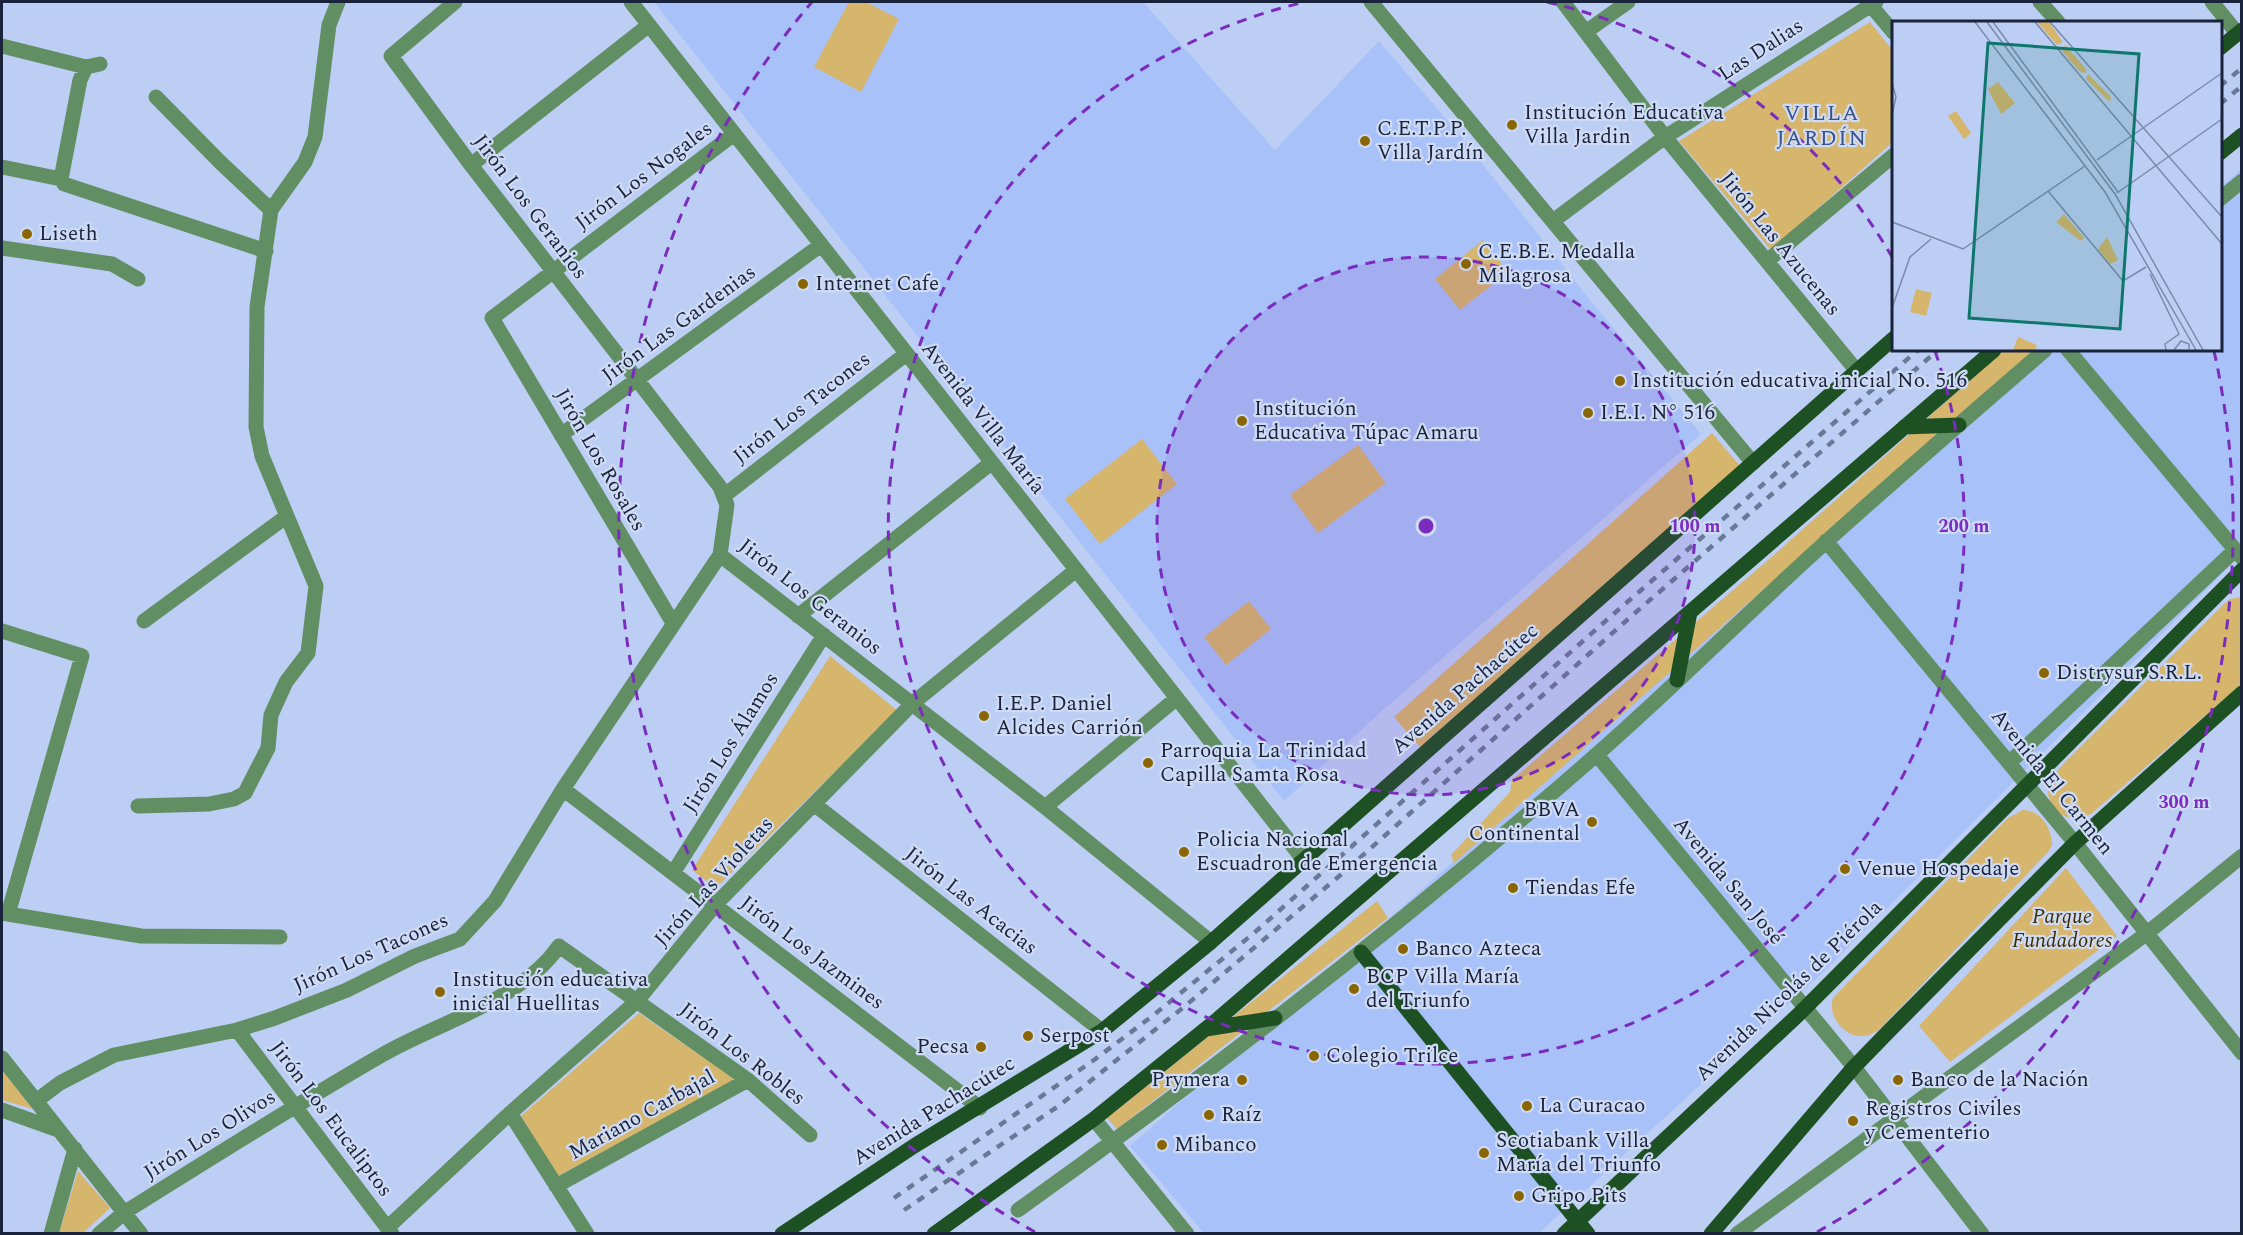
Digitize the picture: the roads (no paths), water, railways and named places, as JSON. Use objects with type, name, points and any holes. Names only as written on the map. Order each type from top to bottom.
[{"type":"main road","points":[[2222,46],[2240,31]]},
{"type":"main road","points":[[2222,151],[2241,135]]},
{"type":"main road","name":"Avenida Pachacútec","points":[[782,1233],[914,1146],[980,1108],[1102,1031],[1211,942],[1892,339]]},
{"type":"main road","points":[[934,1233],[1094,1119],[1206,1029],[1993,351]]},
{"type":"main road","points":[[1904,427],[1959,424]]},
{"type":"main road","name":"Avenida Nicolás de Piérola","points":[[1564,1233],[1805,1007],[2241,570]]},
{"type":"main road","points":[[1677,680],[1690,612]]},
{"type":"main road","points":[[1711,1233],[1854,1068],[2075,843],[2241,693]]},
{"type":"main road","points":[[1361,952],[1588,1233]]},
{"type":"main road","points":[[1206,1029],[1275,1018]]},
{"type":"street","points":[[138,806],[209,804],[234,800],[245,793],[268,748],[271,715],[286,682],[308,653],[316,586],[262,456],[256,427],[257,307],[271,210],[305,162],[315,137],[328,25],[338,2]]},
{"type":"street","name":"Jirón Los Geranios","points":[[455,2],[391,56],[471,165],[725,495],[726,514],[720,555],[1045,807],[1211,942]]},
{"type":"street","name":"Avenida Villa María","points":[[631,2],[1303,859]]},
{"type":"street","points":[[1371,2],[1753,463]]},
{"type":"street","name":"Jirón Las Azucenas","points":[[1563,2],[1665,136],[1856,370]]},
{"type":"street","points":[[1587,31],[1628,2]]},
{"type":"street","points":[[1872,2],[1892,32]]},
{"type":"street","name":"Las Dalias","points":[[1553,221],[1665,136],[1872,2]]},
{"type":"street","points":[[2040,2],[2057,21]]},
{"type":"street","points":[[2212,2],[2240,31]]},
{"type":"street","points":[[471,165],[649,25]]},
{"type":"street","points":[[2,46],[93,66],[80,80],[61,179],[64,184],[266,251]]},
{"type":"street","points":[[156,97],[219,162],[271,210]]},
{"type":"street","name":"Jirón Los Nogales","points":[[492,318],[735,134]]},
{"type":"street","points":[[1767,261],[1892,156]]},
{"type":"street","points":[[2,167],[61,179]]},
{"type":"street","points":[[2222,197],[2241,181]]},
{"type":"street","name":"Jirón Las Gardenias","points":[[561,435],[638,381],[821,245]]},
{"type":"street","points":[[2,248],[112,264],[138,279]]},
{"type":"street","name":"Jirón Los Rosales","points":[[492,318],[673,623]]},
{"type":"street","points":[[1018,1210],[1113,1143],[1361,952],[1597,755],[1826,541],[2044,351]]},
{"type":"street","points":[[2010,762],[2238,554],[2069,351]]},
{"type":"street","name":"Jirón Los Tacones","points":[[725,495],[906,354]]},
{"type":"street","points":[[798,616],[991,463]]},
{"type":"street","points":[[144,621],[287,516]]},
{"type":"street","name":"Avenida El Carmen","points":[[1826,541],[2010,762],[2241,1053]]},
{"type":"street","name":"Jirón Los Tacones","points":[[36,1101],[60,1083],[114,1055],[237,1030],[276,1018],[347,990],[415,956],[460,939],[495,901],[563,789],[720,555]]},
{"type":"street","name":"Jirón Las Violetas","points":[[389,1231],[510,1113],[637,1001],[715,905],[913,703],[1076,570]]},
{"type":"street","points":[[2,631],[82,656],[5,913],[141,936],[280,937]]},
{"type":"street","name":"Jirón Los Álamos","points":[[673,873],[824,635]]},
{"type":"street","points":[[1045,807],[1177,698]]},
{"type":"street","name":"Avenida San José","points":[[1597,755],[1805,1007],[1982,1233]]},
{"type":"street","name":"Jirón Los Jazmines","points":[[563,789],[980,1108]]},
{"type":"street","name":"Jirón Las Acacias","points":[[814,804],[1102,1031]]},
{"type":"street","points":[[1737,1233],[2146,934],[2241,856]]},
{"type":"street","name":"Jirón Los Robles","points":[[559,946],[748,1080],[810,1135]]},
{"type":"street","name":"Jirón Los Olivos","points":[[99,1233],[125,1212],[390,1050],[510,990],[534,975],[550,960],[559,946]]},
{"type":"street","name":"Jirón Los Eucaliptos","points":[[237,1030],[389,1231]]},
{"type":"street","points":[[2,1058],[141,1233]]},
{"type":"street","name":"Mariano Carbajal","points":[[556,1186],[748,1080]]},
{"type":"street","points":[[2,1110],[60,1131]]},
{"type":"street","points":[[510,1113],[586,1233]]},
{"type":"street","points":[[1094,1119],[1187,1233]]},
{"type":"street","points":[[51,1233],[75,1149]]},
{"type":"railway","points":[[2222,84],[2242,68]]},
{"type":"railway","points":[[2222,102],[2242,86]]},
{"type":"railway","points":[[894,1198],[1094,1060],[1155,1014],[1254,933],[1610,617],[1917,351]]},
{"type":"railway","points":[[904,1210],[1060,1105],[1185,1006],[1344,872],[1635,613],[1937,351]]},
{"type":"place","name":"Institución Educativa Villa Jardin","points":[[1512,125]]},
{"type":"place","name":"C.E.T.P.P. Villa Jardín","points":[[1365,141]]},
{"type":"place","name":"Liseth","points":[[27,234]]},
{"type":"place","name":"C.E.B.E. Medalla Milagrosa","points":[[1466,264]]},
{"type":"place","name":"Internet Cafe","points":[[803,284]]},
{"type":"place","name":"Institución educativa inicial No. 516","points":[[1620,381]]},
{"type":"place","name":"I.E.I. N° 516","points":[[1588,413]]},
{"type":"place","name":"Institución Educativa Túpac Amaru","points":[[1242,421]]},
{"type":"place","name":"Distrysur S.R.L.","points":[[2044,673]]},
{"type":"place","name":"I.E.P. Daniel Alcides Carrión","points":[[984,716]]},
{"type":"place","name":"Parroquia La Trinidad Capilla Samta Rosa","points":[[1148,763]]},
{"type":"place","name":"BBVA Continental","points":[[1592,822]]},
{"type":"place","name":"Policia Nacional Escuadron de Emergencia","points":[[1184,852]]},
{"type":"place","name":"Venue Hospedaje","points":[[1845,869]]},
{"type":"place","name":"Tiendas Efe","points":[[1513,888]]},
{"type":"place","name":"Banco Azteca","points":[[1403,949]]},
{"type":"place","name":"BCP Villa María del Triunfo","points":[[1354,989]]},
{"type":"place","name":"Institución educativa inicial Huellitas","points":[[440,992]]},
{"type":"place","name":"Serpost","points":[[1028,1036]]},
{"type":"place","name":"Pecsa","points":[[981,1047]]},
{"type":"place","name":"Colegio Trilce","points":[[1314,1056]]},
{"type":"place","name":"Prymera","points":[[1242,1080]]},
{"type":"place","name":"Banco de la Nación","points":[[1898,1080]]},
{"type":"place","name":"La Curacao","points":[[1527,1106]]},
{"type":"place","name":"Raíz","points":[[1209,1115]]},
{"type":"place","name":"Registros Civiles y Cementerio","points":[[1853,1121]]},
{"type":"place","name":"Mibanco","points":[[1162,1145]]},
{"type":"place","name":"Scotiabank Villa María del Triunfo","points":[[1484,1153]]},
{"type":"place","name":"Gripo Pits","points":[[1519,1196]]},
{"type":"district","name":"VILLA JARDÍN","points":[[1822,126]]},
{"type":"park label","name":"Parque Fundadores","points":[[2062,929]]}]
